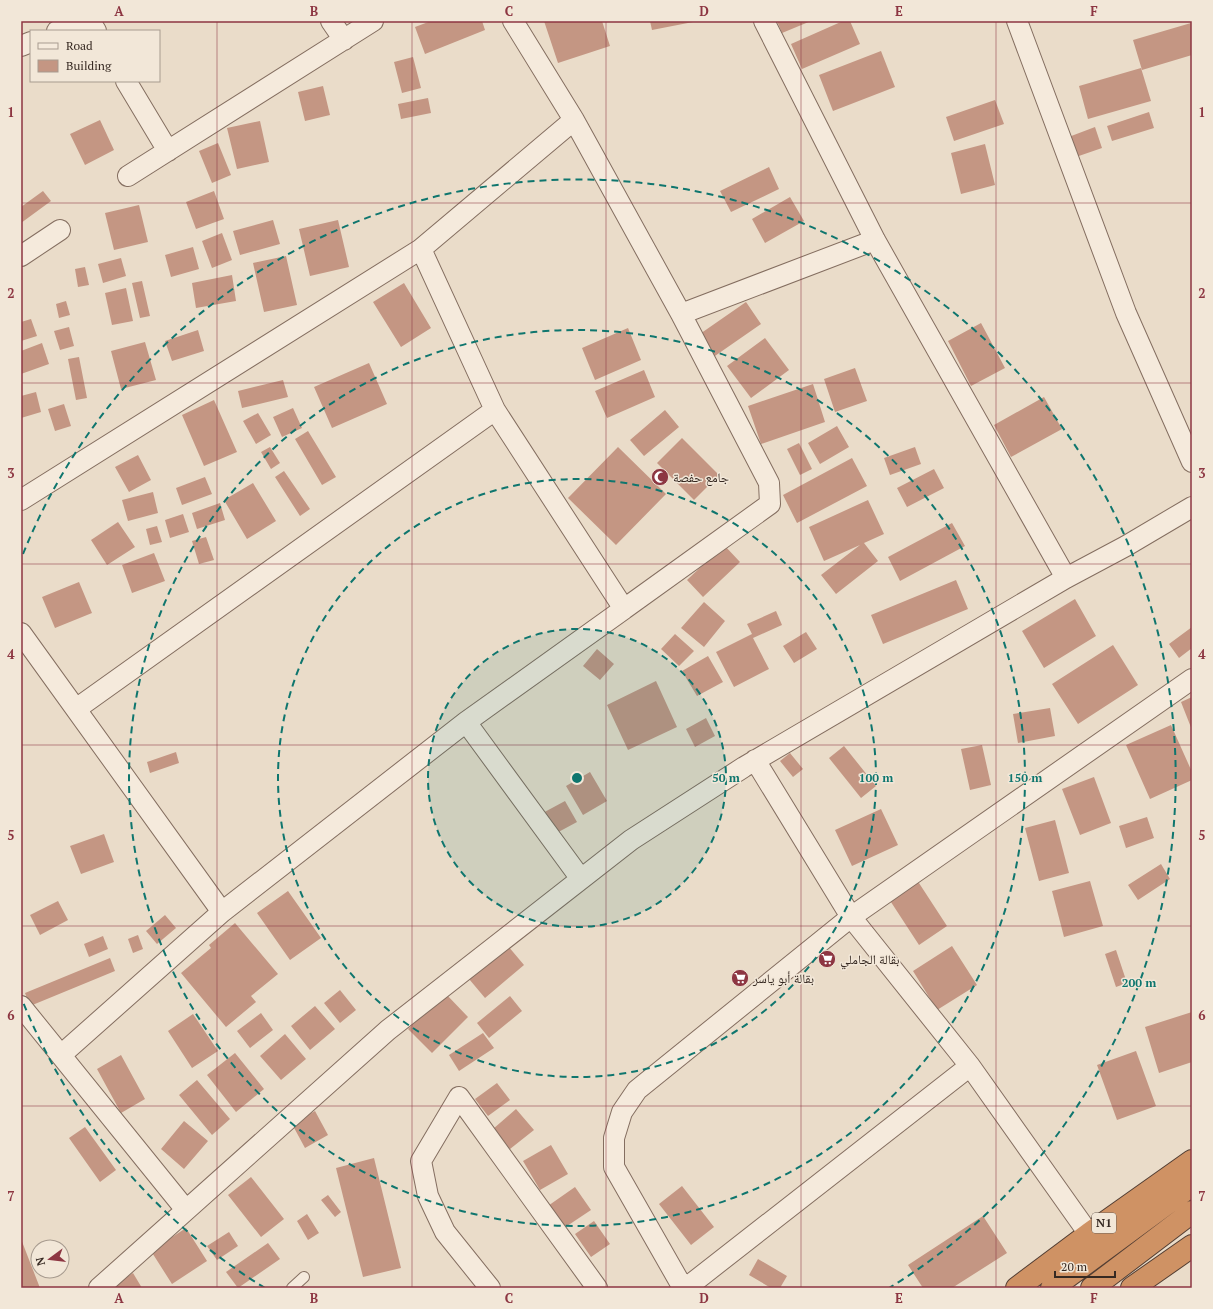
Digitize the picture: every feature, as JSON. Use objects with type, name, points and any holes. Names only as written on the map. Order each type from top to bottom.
[{"type":"highway","name":"N1","points":[[1017,1288],[1089,1234],[1192,1161]]},
{"type":"highway","name":"N1","points":[[1052,1288],[1192,1184]]},
{"type":"highway","points":[[1092,1288],[1192,1212]]},
{"type":"highway","points":[[1132,1288],[1192,1246]]},
{"type":"street","points":[[59,30],[81,21]]},
{"type":"street","points":[[90,21],[95,30]]},
{"type":"street","points":[[331,21],[344,40]]},
{"type":"street","points":[[128,176],[373,21]]},
{"type":"street","points":[[61,1055],[222,912],[466,722],[770,504],[769,483],[681,314],[574,120],[513,21]]},
{"type":"street","points":[[764,21],[875,240],[1066,578]]},
{"type":"street","points":[[1017,21],[1126,314],[1192,462]]},
{"type":"street","points":[[127,82],[168,151]]},
{"type":"street","points":[[21,500],[421,249],[574,120]]},
{"type":"street","points":[[21,256],[60,230]]},
{"type":"street","points":[[681,314],[875,240]]},
{"type":"street","points":[[421,249],[496,410],[624,609]]},
{"type":"street","points":[[76,709],[496,410]]},
{"type":"street","points":[[99,1288],[388,1030],[631,840],[755,760],[1066,578],[1126,546],[1192,507]]},
{"type":"street","points":[[21,633],[222,912]]},
{"type":"street","points":[[970,1066],[684,1288],[614,1167],[614,1138],[622,1112],[637,1090],[851,917],[1192,678]]},
{"type":"street","points":[[466,722],[581,878]]},
{"type":"street","points":[[755,760],[851,917],[970,1066],[1089,1234]]},
{"type":"street","points":[[21,1006],[186,1210]]},
{"type":"street","points":[[490,1288],[445,1232],[428,1196],[421,1160],[459,1097],[597,1288]]},
{"type":"lane","points":[[292,1288],[304,1277]]},
{"type":"building","points":[[431,21],[482,21],[485,30],[425,54],[415,27]]},
{"type":"building","points":[[544,21],[602,21],[610,46],[558,63]]},
{"type":"building","points":[[650,21],[692,21],[693,22],[652,30]]},
{"type":"building","points":[[777,21],[811,21],[782,33]]},
{"type":"building","points":[[843,21],[850,21],[860,44],[802,69],[791,44]]},
{"type":"building","points":[[1191,23],[1192,55],[1142,70],[1133,40]]},
{"type":"building","points":[[881,51],[895,87],[833,111],[819,75]]},
{"type":"building","points":[[413,57],[421,88],[402,93],[394,62]]},
{"type":"building","points":[[1141,68],[1151,101],[1088,119],[1079,86]]},
{"type":"building","points":[[323,86],[330,115],[305,121],[298,92]]},
{"type":"building","points":[[428,98],[431,113],[401,119],[398,104]]},
{"type":"building","points":[[995,100],[1004,124],[954,141],[946,117]]},
{"type":"building","points":[[1149,112],[1154,128],[1112,141],[1107,126]]},
{"type":"building","points":[[100,120],[114,150],[85,165],[70,134]]},
{"type":"building","points":[[260,121],[269,162],[237,169],[227,128]]},
{"type":"building","points":[[1095,127],[1102,148],[1073,158],[1066,138]]},
{"type":"building","points":[[218,143],[231,175],[212,183],[199,151]]},
{"type":"building","points":[[985,144],[995,185],[961,194],[951,153]]},
{"type":"building","points":[[769,167],[779,189],[731,212],[720,191]]},
{"type":"building","points":[[43,191],[51,201],[21,223],[21,207]]},
{"type":"building","points":[[214,191],[224,219],[196,229],[186,202]]},
{"type":"building","points":[[790,197],[804,221],[765,243],[752,219]]},
{"type":"building","points":[[139,205],[148,242],[114,250],[105,213]]},
{"type":"building","points":[[273,220],[280,244],[240,255],[233,231]]},
{"type":"building","points":[[338,220],[349,267],[310,276],[299,229]]},
{"type":"building","points":[[222,233],[232,260],[212,268],[202,241]]},
{"type":"building","points":[[193,247],[199,269],[171,277],[165,255]]},
{"type":"building","points":[[286,256],[297,305],[264,312],[253,263]]},
{"type":"building","points":[[121,258],[126,276],[103,283],[98,264]]},
{"type":"building","points":[[85,267],[89,285],[78,287],[75,269]]},
{"type":"building","points":[[232,275],[236,301],[196,308],[192,283]]},
{"type":"building","points":[[142,281],[150,316],[140,318],[132,283]]},
{"type":"building","points":[[404,283],[431,328],[401,347],[373,302]]},
{"type":"building","points":[[126,288],[133,321],[112,325],[105,293]]},
{"type":"building","points":[[66,301],[70,315],[59,318],[56,304]]},
{"type":"building","points":[[746,302],[761,324],[712,358],[697,336]]},
{"type":"building","points":[[31,319],[37,336],[21,341],[21,322]]},
{"type":"building","points":[[981,323],[1005,368],[971,386],[948,341]]},
{"type":"building","points":[[69,327],[74,346],[60,350],[54,331]]},
{"type":"building","points":[[628,328],[641,360],[595,380],[582,348]]},
{"type":"building","points":[[198,330],[204,351],[172,361],[165,341]]},
{"type":"building","points":[[765,338],[789,370],[751,398],[727,366]]},
{"type":"building","points":[[145,342],[156,380],[121,389],[111,351]]},
{"type":"building","points":[[42,343],[49,364],[21,374],[21,351]]},
{"type":"building","points":[[79,357],[87,398],[76,400],[68,359]]},
{"type":"building","points":[[369,363],[387,404],[332,428],[314,387]]},
{"type":"building","points":[[855,368],[867,401],[835,412],[824,379]]},
{"type":"building","points":[[644,370],[655,397],[607,418],[595,391]]},
{"type":"building","points":[[283,380],[288,397],[242,408],[238,391]]},
{"type":"building","points":[[813,384],[825,422],[761,444],[748,406]]},
{"type":"building","points":[[36,392],[41,412],[21,418],[21,396]]},
{"type":"building","points":[[1044,397],[1062,429],[1011,457],[994,425]]},
{"type":"building","points":[[214,400],[237,452],[204,466],[182,415]]},
{"type":"building","points":[[64,404],[71,426],[55,431],[48,409]]},
{"type":"building","points":[[293,408],[302,428],[282,437],[273,417]]},
{"type":"building","points":[[665,410],[679,427],[644,456],[630,440]]},
{"type":"building","points":[[258,413],[271,435],[256,444],[243,421]]},
{"type":"building","points":[[837,426],[849,447],[820,464],[808,443]]},
{"type":"building","points":[[308,431],[336,477],[322,485],[295,439]]},
{"type":"building","points":[[682,438],[719,475],[694,500],[657,463]]},
{"type":"building","points":[[799,443],[812,469],[800,475],[787,449]]},
{"type":"building","points":[[270,447],[280,463],[271,469],[261,452]]},
{"type":"building","points":[[618,447],[666,494],[616,545],[568,498]]},
{"type":"building","points":[[915,447],[921,464],[890,475],[884,458]]},
{"type":"building","points":[[138,455],[151,480],[129,492],[115,467]]},
{"type":"building","points":[[852,458],[867,486],[797,523],[783,495]]},
{"type":"building","points":[[934,469],[944,488],[907,507],[897,488]]},
{"type":"building","points":[[284,471],[310,509],[300,516],[275,477]]},
{"type":"building","points":[[205,477],[212,494],[182,505],[176,488]]},
{"type":"building","points":[[253,483],[276,521],[247,539],[224,500]]},
{"type":"building","points":[[153,492],[158,513],[128,521],[122,500]]},
{"type":"building","points":[[868,500],[884,534],[864,543],[878,561],[836,594],[821,575],[860,545],[824,561],[809,527]]},
{"type":"building","points":[[220,503],[225,520],[197,529],[192,513]]},
{"type":"building","points":[[183,514],[189,532],[170,538],[165,520]]},
{"type":"building","points":[[118,522],[135,547],[107,565],[91,540]]},
{"type":"building","points":[[952,523],[965,546],[900,581],[888,557]]},
{"type":"building","points":[[157,526],[162,542],[150,545],[146,529]]},
{"type":"building","points":[[206,537],[214,560],[199,564],[192,541]]},
{"type":"building","points":[[724,545],[740,562],[703,597],[687,580]]},
{"type":"building","points":[[154,553],[165,581],[132,593],[122,565]]},
{"type":"building","points":[[956,580],[968,609],[883,644],[871,615]]},
{"type":"building","points":[[79,582],[92,613],[55,628],[42,597]]},
{"type":"building","points":[[1075,599],[1096,636],[1044,668],[1022,631]]},
{"type":"building","points":[[704,602],[725,621],[704,647],[681,628]]},
{"type":"building","points":[[776,611],[782,625],[753,638],[769,669],[734,687],[716,652],[752,634],[747,624]]},
{"type":"building","points":[[1192,627],[1192,648],[1179,658],[1169,644]]},
{"type":"building","points":[[806,632],[817,649],[794,663],[783,646]]},
{"type":"building","points":[[675,634],[694,651],[679,666],[661,649]]},
{"type":"building","points":[[1113,645],[1138,685],[1078,724],[1052,684]]},
{"type":"building","points":[[597,649],[614,664],[600,680],[583,666]]},
{"type":"building","points":[[708,656],[723,682],[697,696],[682,671]]},
{"type":"building","points":[[656,681],[677,727],[628,750],[607,705]]},
{"type":"building","points":[[1192,697],[1192,730],[1181,702]]},
{"type":"building","points":[[1050,708],[1055,736],[1018,743],[1013,714]]},
{"type":"building","points":[[706,718],[715,736],[695,747],[686,729]]},
{"type":"building","points":[[1171,725],[1192,772],[1192,780],[1150,799],[1126,745]]},
{"type":"building","points":[[982,745],[991,785],[970,790],[961,749]]},
{"type":"building","points":[[844,746],[876,786],[861,798],[829,758]]},
{"type":"building","points":[[176,752],[179,763],[150,773],[147,762]]},
{"type":"building","points":[[790,753],[803,769],[793,777],[780,761]]},
{"type":"building","points":[[590,772],[607,801],[583,815],[566,786]]},
{"type":"building","points":[[1094,777],[1111,823],[1080,835],[1062,789]]},
{"type":"building","points":[[565,801],[577,822],[551,836],[539,815]]},
{"type":"building","points":[[881,809],[898,845],[852,866],[835,830]]},
{"type":"building","points":[[1147,817],[1154,838],[1126,848],[1119,826]]},
{"type":"building","points":[[1055,820],[1069,873],[1039,881],[1025,828]]},
{"type":"building","points":[[104,834],[114,862],[81,874],[70,846]]},
{"type":"building","points":[[1161,864],[1170,879],[1138,900],[1128,885]]},
{"type":"building","points":[[917,880],[947,926],[919,945],[889,899]]},
{"type":"building","points":[[1090,881],[1103,926],[1064,937],[1052,891]]},
{"type":"building","points":[[288,891],[321,938],[290,960],[257,913]]},
{"type":"building","points":[[58,901],[68,920],[40,935],[30,915]]},
{"type":"building","points":[[165,915],[176,928],[157,944],[146,931]]},
{"type":"building","points":[[235,923],[278,974],[251,996],[256,1002],[226,1027],[181,973],[211,948],[209,945]]},
{"type":"building","points":[[138,935],[143,949],[133,953],[128,939]]},
{"type":"building","points":[[103,936],[108,949],[89,957],[84,944]]},
{"type":"building","points":[[503,940],[524,965],[485,998],[464,973]]},
{"type":"building","points":[[952,946],[977,985],[937,1010],[913,971]]},
{"type":"building","points":[[1116,950],[1127,983],[1116,987],[1105,954]]},
{"type":"building","points":[[110,958],[115,971],[30,1006],[25,993]]},
{"type":"building","points":[[340,990],[356,1010],[340,1023],[324,1003]]},
{"type":"building","points":[[445,993],[468,1017],[432,1053],[408,1029]]},
{"type":"building","points":[[510,996],[522,1011],[489,1038],[477,1023]]},
{"type":"building","points":[[315,1006],[335,1029],[310,1050],[291,1026]]},
{"type":"building","points":[[1192,1012],[1192,1062],[1159,1073],[1145,1027]]},
{"type":"building","points":[[261,1013],[273,1030],[250,1048],[237,1031]]},
{"type":"building","points":[[193,1014],[218,1051],[192,1068],[168,1031]]},
{"type":"building","points":[[483,1033],[494,1048],[459,1071],[449,1055]]},
{"type":"building","points":[[285,1034],[306,1059],[281,1080],[260,1056]]},
{"type":"building","points":[[1136,1051],[1156,1106],[1117,1120],[1097,1065]]},
{"type":"building","points":[[235,1053],[264,1089],[236,1112],[207,1075]]},
{"type":"building","points":[[121,1055],[145,1099],[121,1113],[97,1069]]},
{"type":"building","points":[[197,1080],[230,1119],[212,1135],[179,1095]]},
{"type":"building","points":[[497,1083],[510,1100],[488,1116],[475,1099]]},
{"type":"building","points":[[516,1109],[534,1130],[510,1149],[493,1129]]},
{"type":"building","points":[[315,1111],[328,1135],[305,1148],[292,1124]]},
{"type":"building","points":[[184,1121],[208,1141],[184,1169],[161,1149]]},
{"type":"building","points":[[85,1127],[116,1170],[100,1182],[69,1138]]},
{"type":"building","points":[[551,1145],[568,1174],[540,1190],[523,1161]]},
{"type":"building","points":[[374,1158],[401,1268],[363,1277],[336,1168]]},
{"type":"building","points":[[251,1177],[284,1219],[261,1237],[228,1195]]},
{"type":"building","points":[[682,1186],[714,1227],[691,1245],[659,1204]]},
{"type":"building","points":[[575,1187],[591,1210],[561,1230],[545,1208]]},
{"type":"building","points":[[328,1195],[341,1212],[335,1217],[321,1200]]},
{"type":"building","points":[[307,1214],[319,1233],[308,1240],[297,1221]]},
{"type":"building","points":[[983,1216],[1007,1253],[952,1288],[923,1288],[908,1265]]},
{"type":"building","points":[[594,1221],[610,1244],[591,1257],[575,1234]]},
{"type":"building","points":[[186,1228],[207,1261],[172,1284],[151,1251]]},
{"type":"building","points":[[229,1232],[238,1246],[217,1260],[207,1246]]},
{"type":"building","points":[[21,1239],[30,1262],[30,1279],[37,1279],[40,1288],[21,1288]]},
{"type":"building","points":[[268,1243],[280,1259],[238,1288],[226,1272]]},
{"type":"building","points":[[758,1259],[787,1276],[780,1288],[771,1288],[749,1275]]},
{"type":"building","points":[[133,1273],[142,1288],[110,1288]]},
{"type":"place","name":"جامع حفصة","points":[[660,477]]},
{"type":"place","name":"بقالة الجاملي","points":[[827,959]]},
{"type":"place","name":"بقالة أبو ياسر","points":[[740,978]]}]
